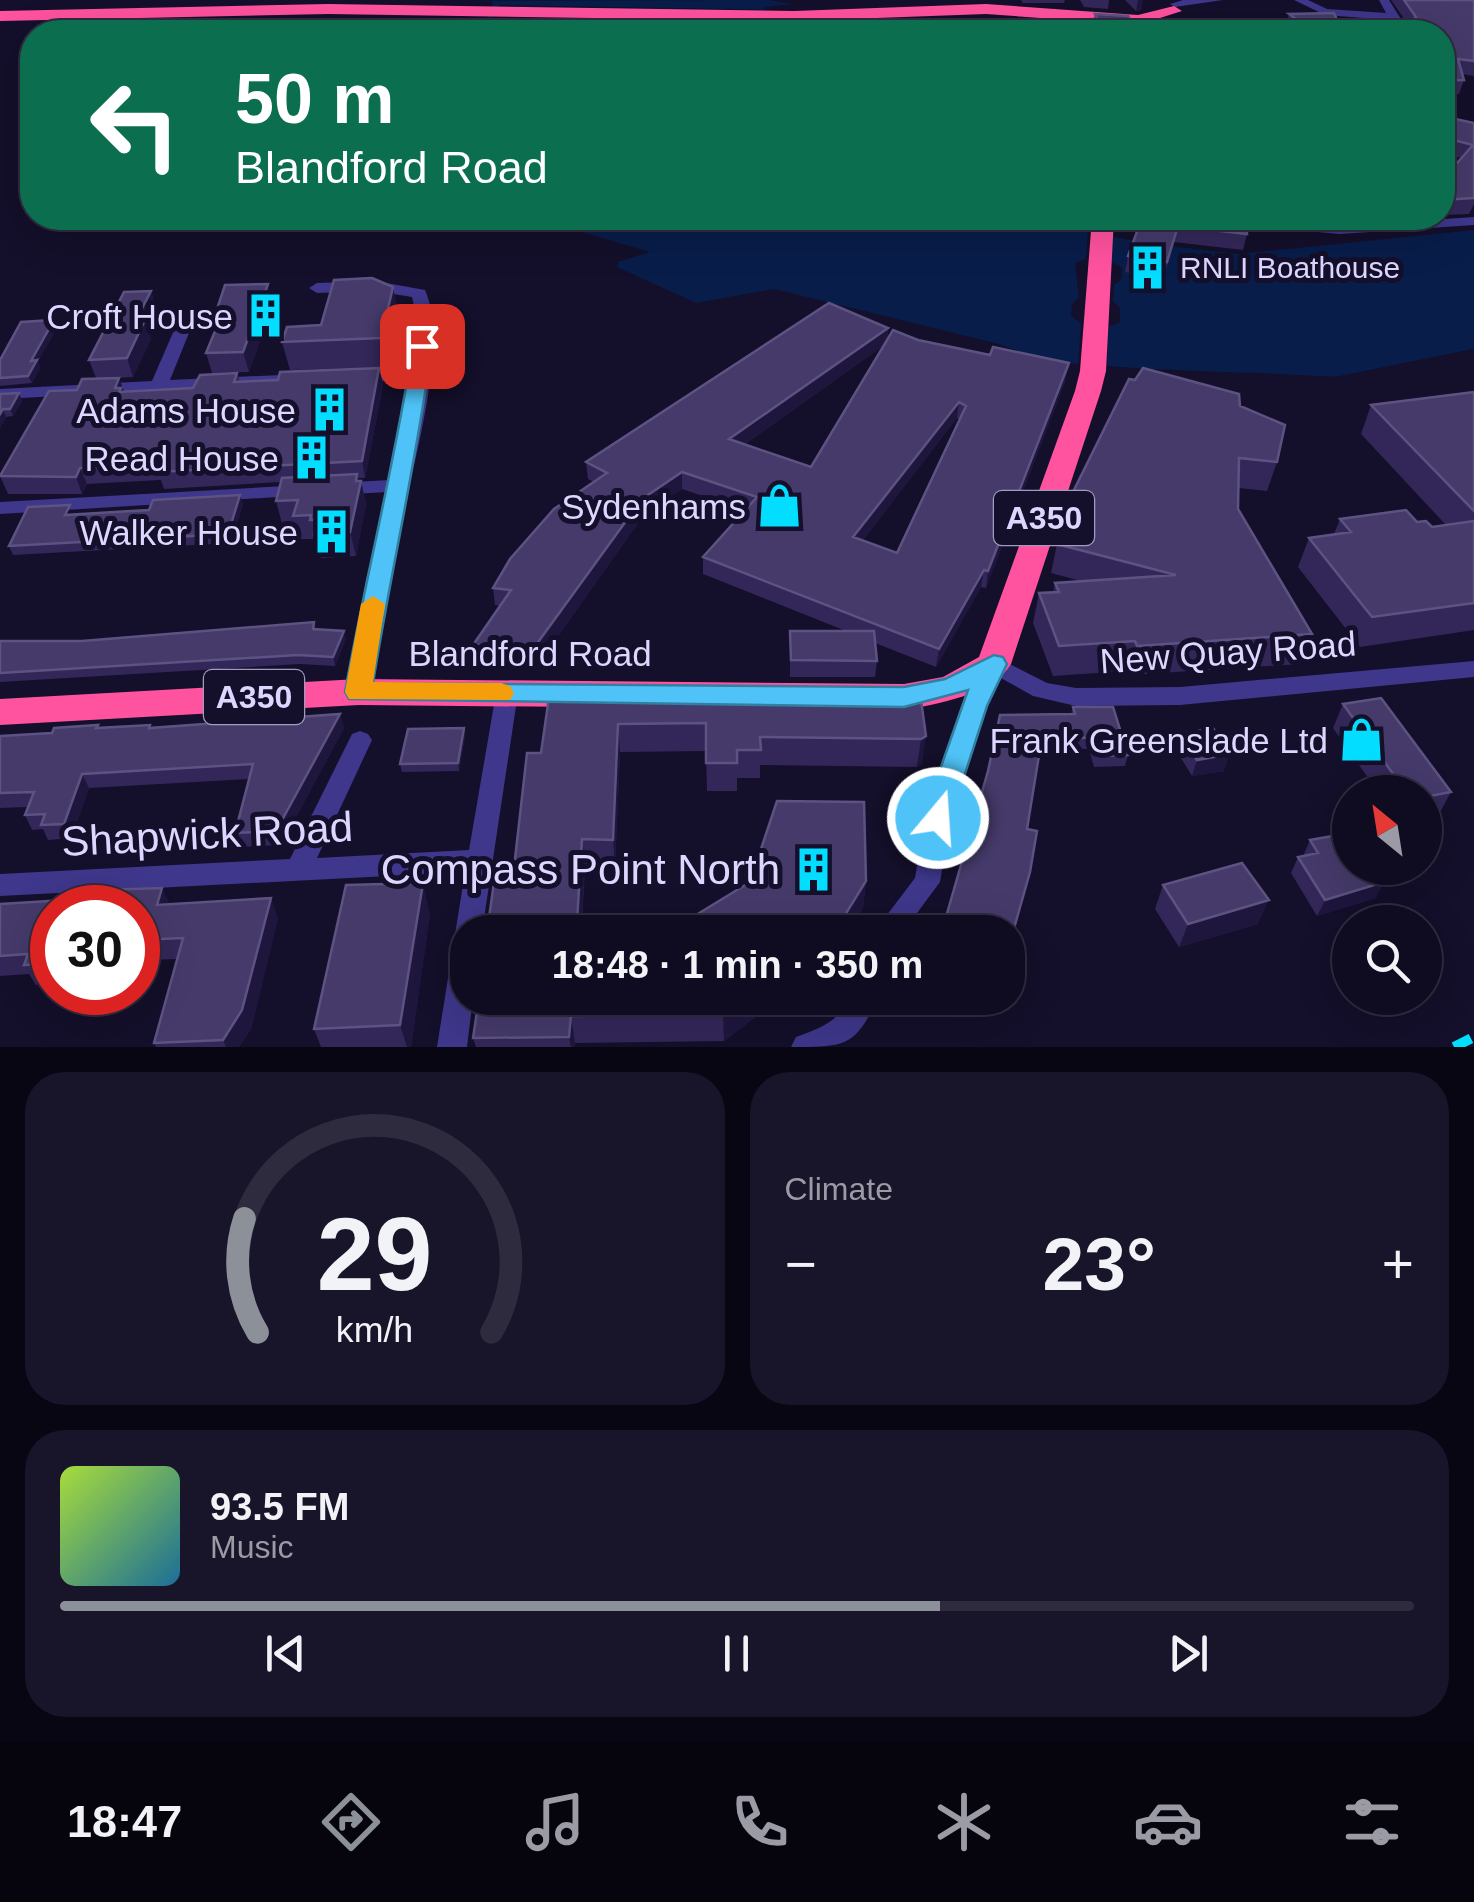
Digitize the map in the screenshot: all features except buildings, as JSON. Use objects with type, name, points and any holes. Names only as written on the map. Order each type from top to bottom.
[{"type":"highway","points":[[0,16],[309,10],[794,16],[986,4],[1130,20],[1151,19],[1174,11]]},
{"type":"highway","name":"A350","points":[[994,664],[1093,371],[1101,230]]},
{"type":"highway","name":"Blandford Road","points":[[0,712],[358,692],[904,697],[951,688],[994,664]]},
{"type":"street","points":[[1174,11],[1218,0]]},
{"type":"street","points":[[1299,0],[1325,12],[1387,8]]},
{"type":"street","points":[[317,288],[376,286],[419,292],[427,318],[400,486],[381,559],[358,692]]},
{"type":"street","points":[[160,384],[183,328]]},
{"type":"street","points":[[339,378],[418,375]]},
{"type":"street","points":[[0,394],[319,378]]},
{"type":"street","points":[[0,508],[400,486]]},
{"type":"street","points":[[901,915],[927,882],[938,818],[974,706],[994,664]]},
{"type":"street","name":"New Quay Road","points":[[994,664],[1041,690],[1076,697],[1180,696],[1474,668]]},
{"type":"street","points":[[471,915],[507,693]]},
{"type":"street","points":[[299,868],[360,740]]},
{"type":"street","name":"Shapwick Road","points":[[0,884],[479,860]]},
{"type":"street","points":[[452,1047],[457,1015]]},
{"type":"street","points":[[806,1047],[827,1044],[854,1023],[857,1015]]},
{"type":"water","points":[[769,0],[793,4],[765,7],[764,20],[486,20],[493,2],[464,1]]},
{"type":"water","points":[[575,230],[1079,230],[1151,244],[1238,254],[1474,230],[1474,349],[1336,377],[1087,366],[1032,356],[999,344],[774,289],[696,303],[617,267],[618,262],[650,252]]},
{"type":"pier","points":[[499,5],[792,10],[784,12],[780,20],[492,19]]},
{"type":"pier","points":[[1088,230],[1113,235],[1111,262],[1122,268],[1121,280],[1114,285],[1113,301],[1120,308],[1120,322],[1108,327],[1107,366],[1224,375],[1078,365],[1081,323],[1071,316],[1072,304],[1079,297],[1075,263],[1086,259]]},
{"type":"pier","points":[[1474,349],[1474,354],[1347,381],[1236,372],[1336,377]]},
{"type":"railway","points":[[1454,1047],[1474,1037]]},
{"type":"slow traffic","points":[[373,604],[358,692],[501,693]]},
{"type":"place","name":"RNLI Boathouse","points":[[1147,267]]},
{"type":"place","name":"Croft House","points":[[266,316]]},
{"type":"place","name":"Adams House","points":[[329,410]]},
{"type":"place","name":"Read House","points":[[312,458]]},
{"type":"place","name":"Sydenhams","points":[[779,506]]},
{"type":"place","name":"Walker House","points":[[331,532]]},
{"type":"place","name":"Frank Greenslade Ltd","points":[[1361,740]]},
{"type":"place","name":"Compass Point North","points":[[813,869]]},
{"type":"route","points":[[422,346],[400,486],[381,559],[358,692],[904,697],[951,688],[994,664],[974,706],[938,818]]}]
